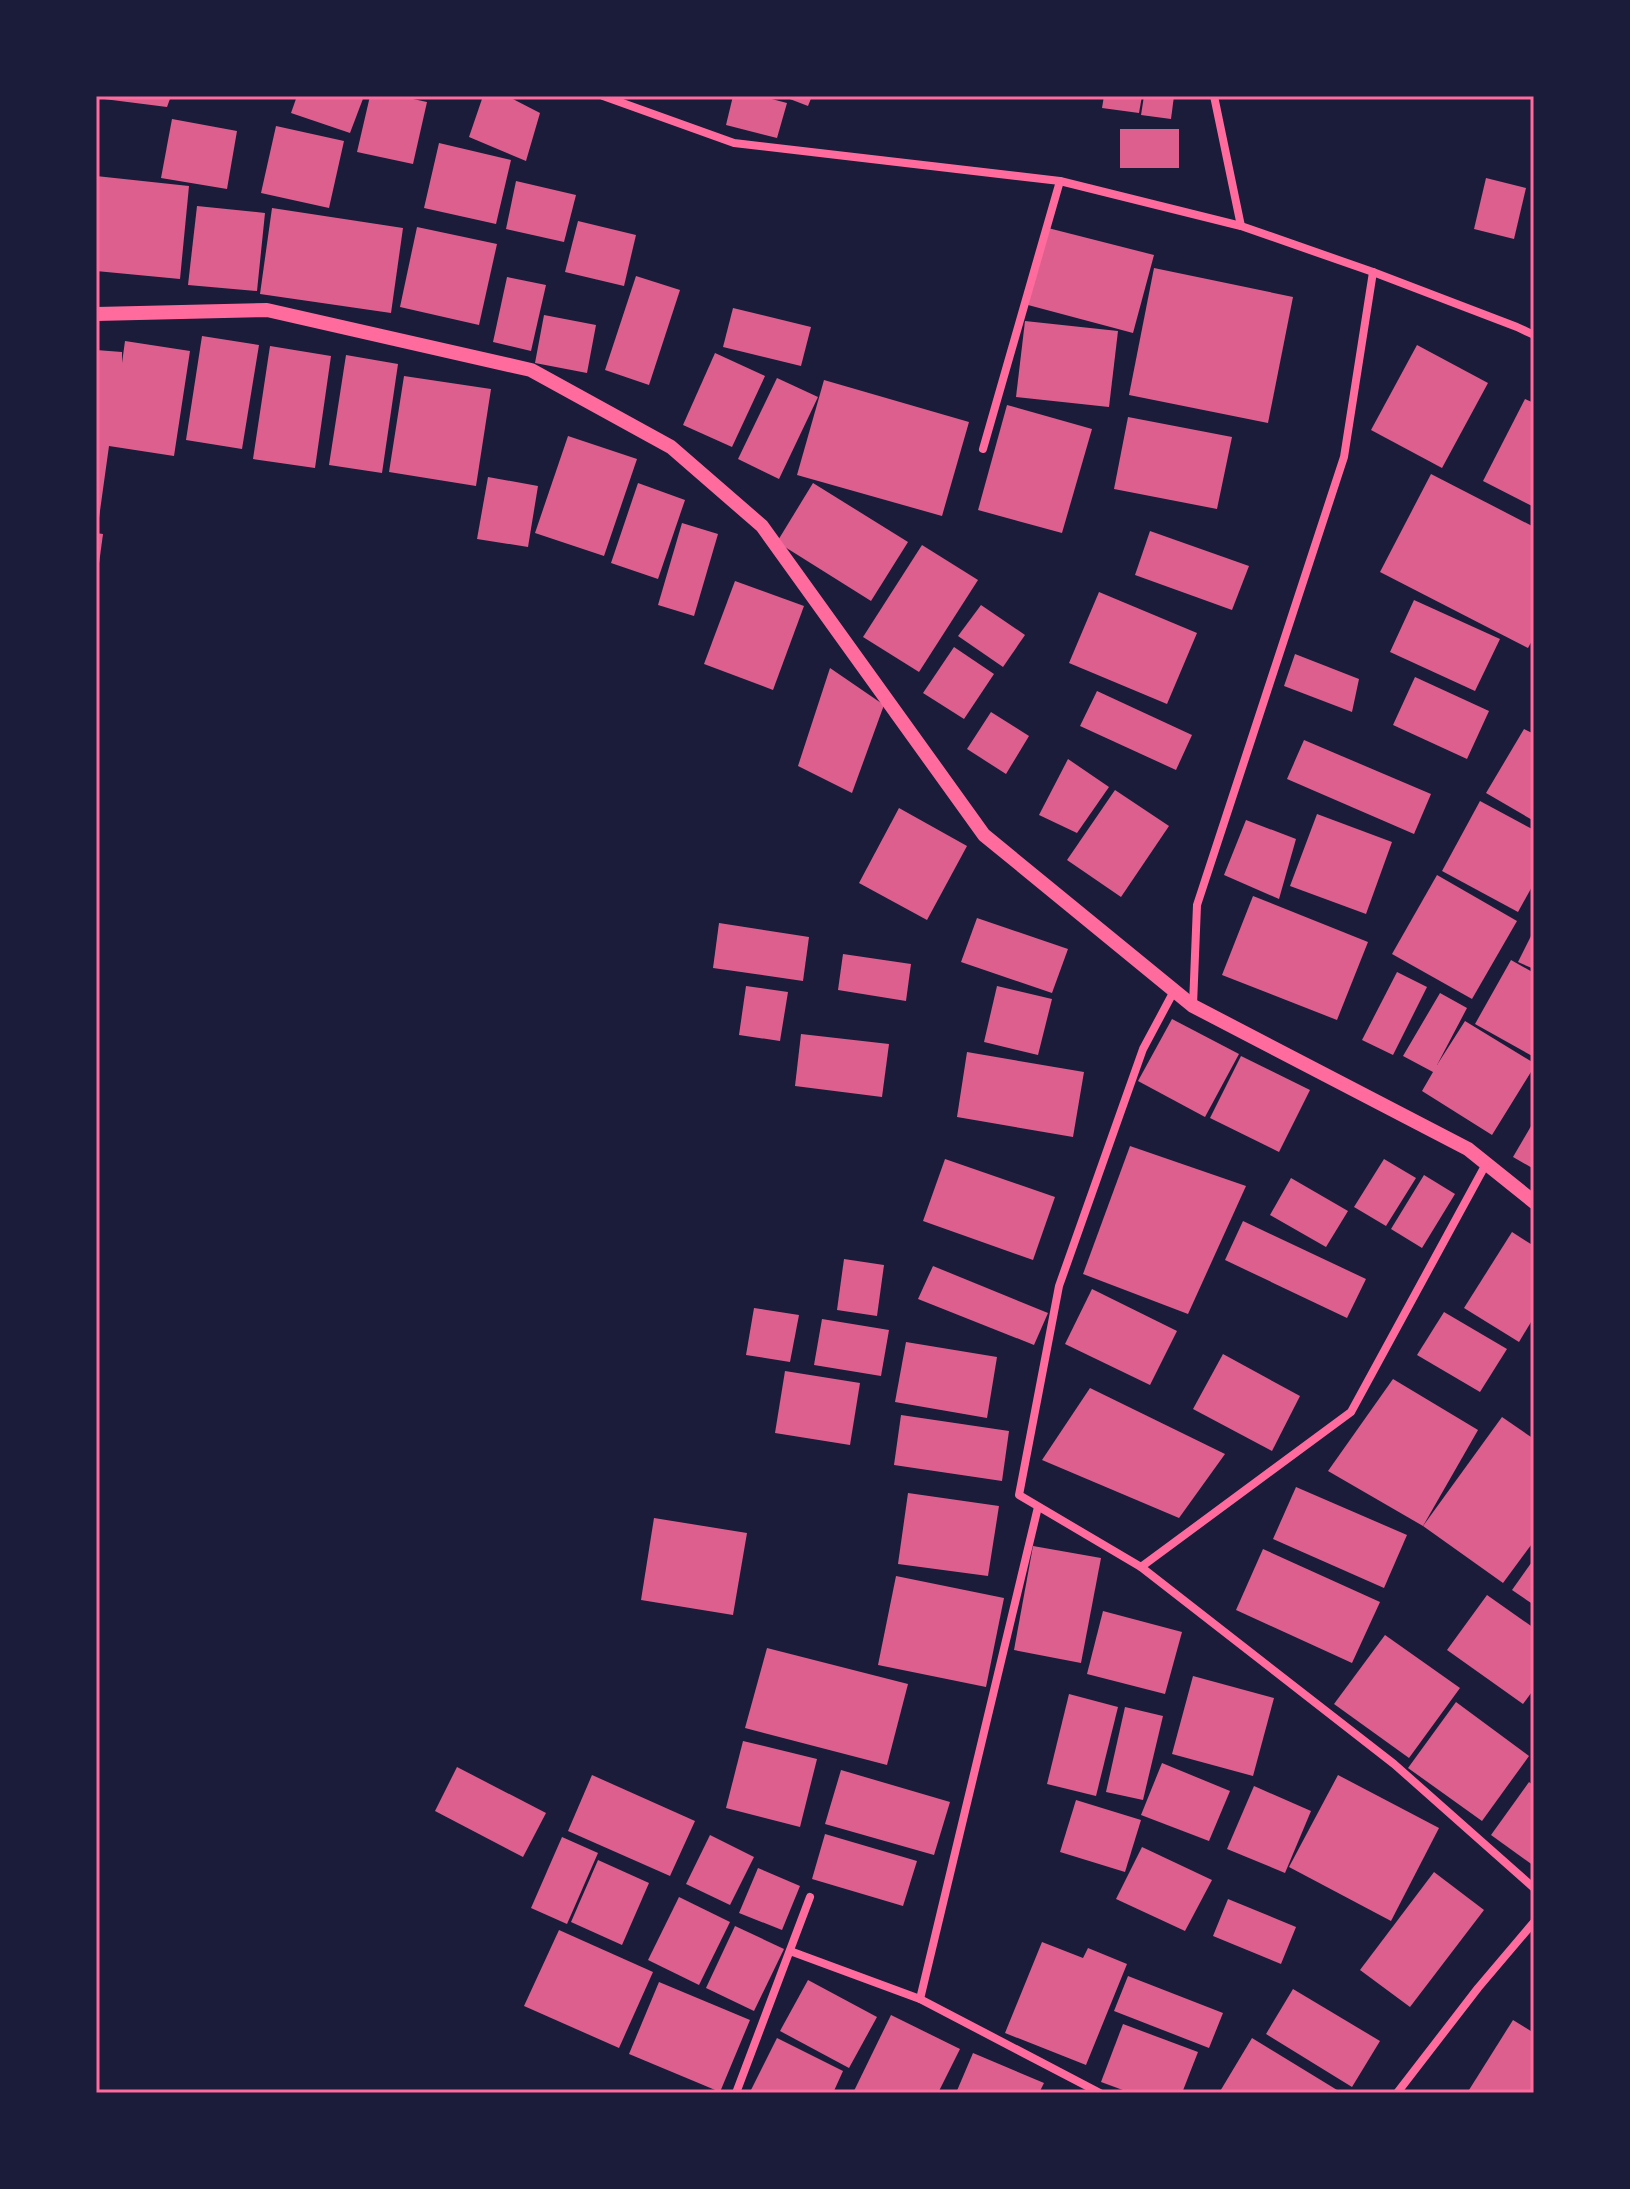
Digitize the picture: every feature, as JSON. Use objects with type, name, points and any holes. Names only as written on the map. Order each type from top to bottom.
[{"type":"street","points":[[603,96],[734,143],[1060,181],[1241,226],[1373,272],[1534,335]]},
{"type":"street","points":[[1214,96],[1241,226]]},
{"type":"street","points":[[983,449],[1060,181]]},
{"type":"street","points":[[1193,1006],[1197,905],[1344,457],[1373,272]]},
{"type":"street","points":[[96,314],[267,310],[531,370],[671,447],[762,526],[984,835],[1193,1006],[1468,1149],[1534,1202]]},
{"type":"street","points":[[1174,991],[1143,1049],[1059,1286],[1019,1495],[1141,1567],[1394,1764],[1534,1888]]},
{"type":"street","points":[[1141,1567],[1351,1412],[1486,1164]]},
{"type":"street","points":[[920,1999],[1038,1507]]},
{"type":"street","points":[[736,2093],[810,1897]]},
{"type":"street","points":[[1397,2093],[1478,1988],[1534,1922]]},
{"type":"street","points":[[790,1951],[920,1999],[1100,2093]]},
{"type":"building","points":[[96,96],[171,96],[167,107]]},
{"type":"building","points":[[297,96],[364,96],[350,133],[291,113]]},
{"type":"building","points":[[370,96],[399,96],[427,102],[413,164],[357,152]]},
{"type":"building","points":[[483,96],[507,96],[540,113],[526,161],[469,137]]},
{"type":"building","points":[[733,96],[760,96],[787,103],[777,138],[726,125]]},
{"type":"building","points":[[782,96],[812,96],[808,106]]},
{"type":"building","points":[[1104,96],[1142,96],[1139,113],[1102,108]]},
{"type":"building","points":[[1144,96],[1174,96],[1171,119],[1141,115]]},
{"type":"building","points":[[172,119],[237,131],[227,189],[161,178]]},
{"type":"building","points":[[276,126],[344,141],[329,208],[261,193]]},
{"type":"building","points":[[1120,129],[1179,129],[1179,168],[1120,168]]},
{"type":"building","points":[[439,143],[511,160],[496,224],[424,208]]},
{"type":"building","points":[[96,176],[189,186],[180,279],[96,271]]},
{"type":"building","points":[[1486,178],[1526,188],[1514,239],[1474,229]]},
{"type":"building","points":[[516,181],[576,195],[564,242],[506,229]]},
{"type":"building","points":[[197,206],[265,213],[257,291],[188,285]]},
{"type":"building","points":[[272,208],[403,228],[391,313],[260,294]]},
{"type":"building","points":[[578,221],[636,235],[624,286],[565,272]]},
{"type":"building","points":[[417,227],[497,244],[479,325],[400,307]]},
{"type":"building","points":[[1048,228],[1154,255],[1133,333],[1028,305]]},
{"type":"building","points":[[1154,268],[1293,297],[1268,423],[1129,395]]},
{"type":"building","points":[[636,276],[680,290],[649,385],[605,370]]},
{"type":"building","points":[[507,277],[546,285],[531,351],[493,342]]},
{"type":"building","points":[[733,308],[811,327],[801,366],[723,347]]},
{"type":"building","points":[[544,315],[596,325],[587,373],[535,363]]},
{"type":"building","points":[[1025,321],[1118,331],[1109,407],[1016,397]]},
{"type":"building","points":[[202,336],[259,345],[242,449],[186,440]]},
{"type":"building","points":[[125,341],[190,351],[174,456],[109,446],[99,518],[96,518],[96,350],[122,352],[122,363]]},
{"type":"building","points":[[1417,345],[1488,383],[1442,468],[1371,430]]},
{"type":"building","points":[[270,346],[331,356],[315,468],[253,459]]},
{"type":"building","points":[[715,353],[765,376],[732,447],[683,425]]},
{"type":"building","points":[[346,355],[398,364],[382,473],[329,465]]},
{"type":"building","points":[[404,376],[491,389],[476,486],[389,472]]},
{"type":"building","points":[[777,378],[818,397],[779,479],[738,459]]},
{"type":"building","points":[[824,380],[969,422],[942,516],[797,475]]},
{"type":"building","points":[[1525,399],[1534,403],[1534,507],[1483,481]]},
{"type":"building","points":[[1007,405],[1092,429],[1062,533],[978,510]]},
{"type":"building","points":[[1128,417],[1232,437],[1217,509],[1114,489]]},
{"type":"building","points":[[568,436],[637,459],[604,556],[535,533]]},
{"type":"building","points":[[1431,474],[1534,527],[1534,637],[1528,648],[1380,572]]},
{"type":"building","points":[[488,477],[538,486],[528,547],[477,539]]},
{"type":"building","points":[[638,483],[685,500],[658,579],[611,563]]},
{"type":"building","points":[[813,483],[908,542],[871,601],[777,542]]},
{"type":"building","points":[[682,523],[718,534],[694,616],[658,605]]},
{"type":"building","points":[[1150,531],[1249,566],[1232,610],[1135,575]]},
{"type":"building","points":[[96,533],[103,534],[98,571],[96,571]]},
{"type":"building","points":[[922,545],[978,580],[919,672],[863,637]]},
{"type":"building","points":[[735,581],[804,606],[773,690],[704,664]]},
{"type":"building","points":[[1099,592],[1197,633],[1167,704],[1069,663]]},
{"type":"building","points":[[1414,600],[1500,639],[1475,691],[1390,652]]},
{"type":"building","points":[[981,605],[1025,635],[1003,667],[958,636]]},
{"type":"building","points":[[954,647],[994,674],[964,719],[923,693]]},
{"type":"building","points":[[1295,654],[1359,679],[1352,712],[1284,686]]},
{"type":"building","points":[[830,668],[884,705],[852,793],[798,766]]},
{"type":"building","points":[[1415,677],[1489,711],[1467,759],[1393,725]]},
{"type":"building","points":[[1097,691],[1192,735],[1176,770],[1080,726]]},
{"type":"building","points":[[991,712],[1029,736],[1006,774],[967,749]]},
{"type":"building","points":[[1524,729],[1534,734],[1534,821],[1486,793]]},
{"type":"building","points":[[1304,740],[1431,794],[1414,834],[1287,779]]},
{"type":"building","points":[[1068,759],[1109,787],[1077,833],[1039,815]]},
{"type":"building","points":[[1115,790],[1169,826],[1121,897],[1067,860]]},
{"type":"building","points":[[1480,801],[1534,830],[1534,883],[1518,912],[1442,871]]},
{"type":"building","points":[[899,808],[967,846],[927,920],[859,883]]},
{"type":"building","points":[[1317,814],[1392,842],[1366,914],[1290,886]]},
{"type":"building","points":[[1246,820],[1296,839],[1279,899],[1224,875]]},
{"type":"building","points":[[1437,875],[1517,921],[1472,999],[1392,954]]},
{"type":"building","points":[[1253,896],[1368,942],[1337,1020],[1222,975]]},
{"type":"building","points":[[977,918],[1068,949],[1052,993],[961,962]]},
{"type":"building","points":[[719,923],[809,937],[803,981],[713,968]]},
{"type":"building","points":[[1534,930],[1534,969],[1518,962]]},
{"type":"building","points":[[843,954],[911,964],[906,1001],[838,990]]},
{"type":"building","points":[[1511,960],[1534,973],[1534,1057],[1475,1024]]},
{"type":"building","points":[[1397,972],[1427,987],[1393,1055],[1362,1040]]},
{"type":"building","points":[[746,986],[788,992],[780,1041],[739,1035]]},
{"type":"building","points":[[997,986],[1052,999],[1038,1055],[984,1042]]},
{"type":"building","points":[[1440,993],[1467,1008],[1437,1065],[1465,1021],[1534,1063],[1492,1135],[1422,1091],[1433,1072],[1403,1056]]},
{"type":"building","points":[[1172,1019],[1239,1054],[1205,1117],[1138,1081]]},
{"type":"building","points":[[801,1034],[889,1044],[882,1097],[795,1086]]},
{"type":"building","points":[[967,1052],[1084,1072],[1073,1137],[957,1117]]},
{"type":"building","points":[[1241,1056],[1310,1090],[1279,1152],[1210,1118]]},
{"type":"building","points":[[1534,1121],[1534,1169],[1513,1157]]},
{"type":"building","points":[[1130,1146],[1246,1186],[1188,1314],[1083,1274]]},
{"type":"building","points":[[945,1159],[1055,1197],[1033,1260],[923,1221]]},
{"type":"building","points":[[1384,1159],[1416,1178],[1386,1226],[1354,1207]]},
{"type":"building","points":[[1424,1175],[1455,1194],[1422,1248],[1391,1229]]},
{"type":"building","points":[[1291,1178],[1348,1211],[1326,1247],[1270,1215]]},
{"type":"building","points":[[1243,1221],[1366,1279],[1347,1318],[1225,1260]]},
{"type":"building","points":[[1512,1232],[1534,1246],[1534,1317],[1519,1342],[1464,1308]]},
{"type":"building","points":[[844,1259],[884,1265],[877,1316],[837,1310]]},
{"type":"building","points":[[933,1266],[1048,1313],[1034,1345],[918,1299]]},
{"type":"building","points":[[1092,1289],[1177,1331],[1150,1385],[1065,1344]]},
{"type":"building","points":[[754,1308],[799,1315],[790,1362],[746,1355]]},
{"type":"building","points":[[1444,1312],[1507,1349],[1480,1392],[1417,1355]]},
{"type":"building","points":[[822,1319],[889,1330],[881,1376],[814,1365]]},
{"type":"building","points":[[906,1342],[997,1357],[987,1418],[895,1402]]},
{"type":"building","points":[[1223,1354],[1300,1396],[1272,1451],[1193,1409]]},
{"type":"building","points":[[785,1371],[860,1383],[850,1445],[775,1433]]},
{"type":"building","points":[[1393,1379],[1478,1430],[1423,1526],[1328,1471]]},
{"type":"building","points":[[1090,1388],[1225,1454],[1179,1518],[1042,1460]]},
{"type":"building","points":[[901,1415],[1009,1431],[1002,1481],[894,1465]]},
{"type":"building","points":[[1502,1417],[1534,1439],[1534,1541],[1503,1583],[1423,1526]]},
{"type":"building","points":[[1296,1487],[1407,1535],[1384,1588],[1273,1539]]},
{"type":"building","points":[[908,1493],[999,1506],[988,1576],[898,1564]]},
{"type":"building","points":[[654,1518],[747,1533],[733,1615],[641,1600]]},
{"type":"building","points":[[1033,1546],[1101,1558],[1081,1663],[1014,1650]]},
{"type":"building","points":[[1263,1549],[1380,1602],[1352,1663],[1236,1610]]},
{"type":"building","points":[[1534,1559],[1534,1605],[1512,1590]]},
{"type":"building","points":[[896,1576],[1004,1598],[986,1687],[878,1665]]},
{"type":"building","points":[[1487,1595],[1534,1628],[1534,1689],[1523,1704],[1447,1650]]},
{"type":"building","points":[[1103,1611],[1182,1632],[1165,1694],[1087,1674]]},
{"type":"building","points":[[1385,1635],[1460,1688],[1409,1758],[1334,1704]]},
{"type":"building","points":[[767,1648],[908,1684],[887,1765],[745,1728]]},
{"type":"building","points":[[1193,1676],[1274,1698],[1253,1776],[1172,1754]]},
{"type":"building","points":[[1069,1694],[1118,1707],[1096,1796],[1047,1784]]},
{"type":"building","points":[[1456,1702],[1529,1756],[1482,1821],[1408,1768]]},
{"type":"building","points":[[1125,1707],[1163,1716],[1143,1800],[1106,1792]]},
{"type":"building","points":[[743,1741],[817,1759],[800,1827],[726,1808]]},
{"type":"building","points":[[1162,1763],[1230,1791],[1209,1841],[1141,1815]]},
{"type":"building","points":[[457,1767],[546,1813],[523,1857],[435,1811]]},
{"type":"building","points":[[841,1770],[950,1802],[934,1855],[825,1824]]},
{"type":"building","points":[[592,1775],[695,1821],[670,1876],[568,1831]]},
{"type":"building","points":[[1338,1775],[1439,1828],[1391,1921],[1289,1867]]},
{"type":"building","points":[[1529,1782],[1534,1786],[1534,1866],[1491,1835]]},
{"type":"building","points":[[1254,1786],[1311,1811],[1285,1873],[1227,1849]]},
{"type":"building","points":[[1076,1800],[1141,1820],[1125,1872],[1060,1852]]},
{"type":"building","points":[[825,1834],[917,1861],[903,1906],[812,1879]]},
{"type":"building","points":[[710,1835],[754,1857],[730,1905],[686,1884]]},
{"type":"building","points":[[562,1837],[598,1853],[567,1924],[531,1908]]},
{"type":"building","points":[[1142,1847],[1212,1880],[1185,1931],[1116,1899]]},
{"type":"building","points":[[598,1860],[649,1883],[622,1945],[571,1922]]},
{"type":"building","points":[[758,1868],[800,1886],[782,1930],[739,1913]]},
{"type":"building","points":[[1434,1872],[1484,1910],[1410,2007],[1360,1970]]},
{"type":"building","points":[[679,1897],[730,1922],[699,1985],[648,1960]]},
{"type":"building","points":[[1228,1899],[1296,1927],[1281,1964],[1213,1936]]},
{"type":"building","points":[[735,1926],[784,1949],[754,2011],[706,1988]]},
{"type":"building","points":[[559,1930],[653,1972],[619,2048],[524,2006]]},
{"type":"building","points":[[1042,1942],[1083,1958],[1088,1948],[1127,1964],[1086,2065],[1005,2033]]},
{"type":"building","points":[[1128,1976],[1223,2013],[1209,2048],[1114,2011]]},
{"type":"building","points":[[808,1980],[877,2017],[849,2068],[780,2031]]},
{"type":"building","points":[[659,1982],[750,2020],[720,2092],[629,2054]]},
{"type":"building","points":[[1293,1989],[1380,2041],[1352,2087],[1266,2034]]},
{"type":"building","points":[[891,2015],[960,2049],[938,2093],[853,2093]]},
{"type":"building","points":[[1513,2020],[1534,2033],[1534,2093],[1474,2093],[1469,2090]]},
{"type":"building","points":[[1123,2024],[1198,2052],[1182,2093],[1131,2093],[1101,2082]]},
{"type":"building","points":[[777,2038],[843,2071],[833,2093],[756,2093],[751,2090]]},
{"type":"building","points":[[1252,2038],[1342,2093],[1219,2093]]},
{"type":"building","points":[[973,2053],[1044,2083],[1039,2093],[956,2093]]}]
